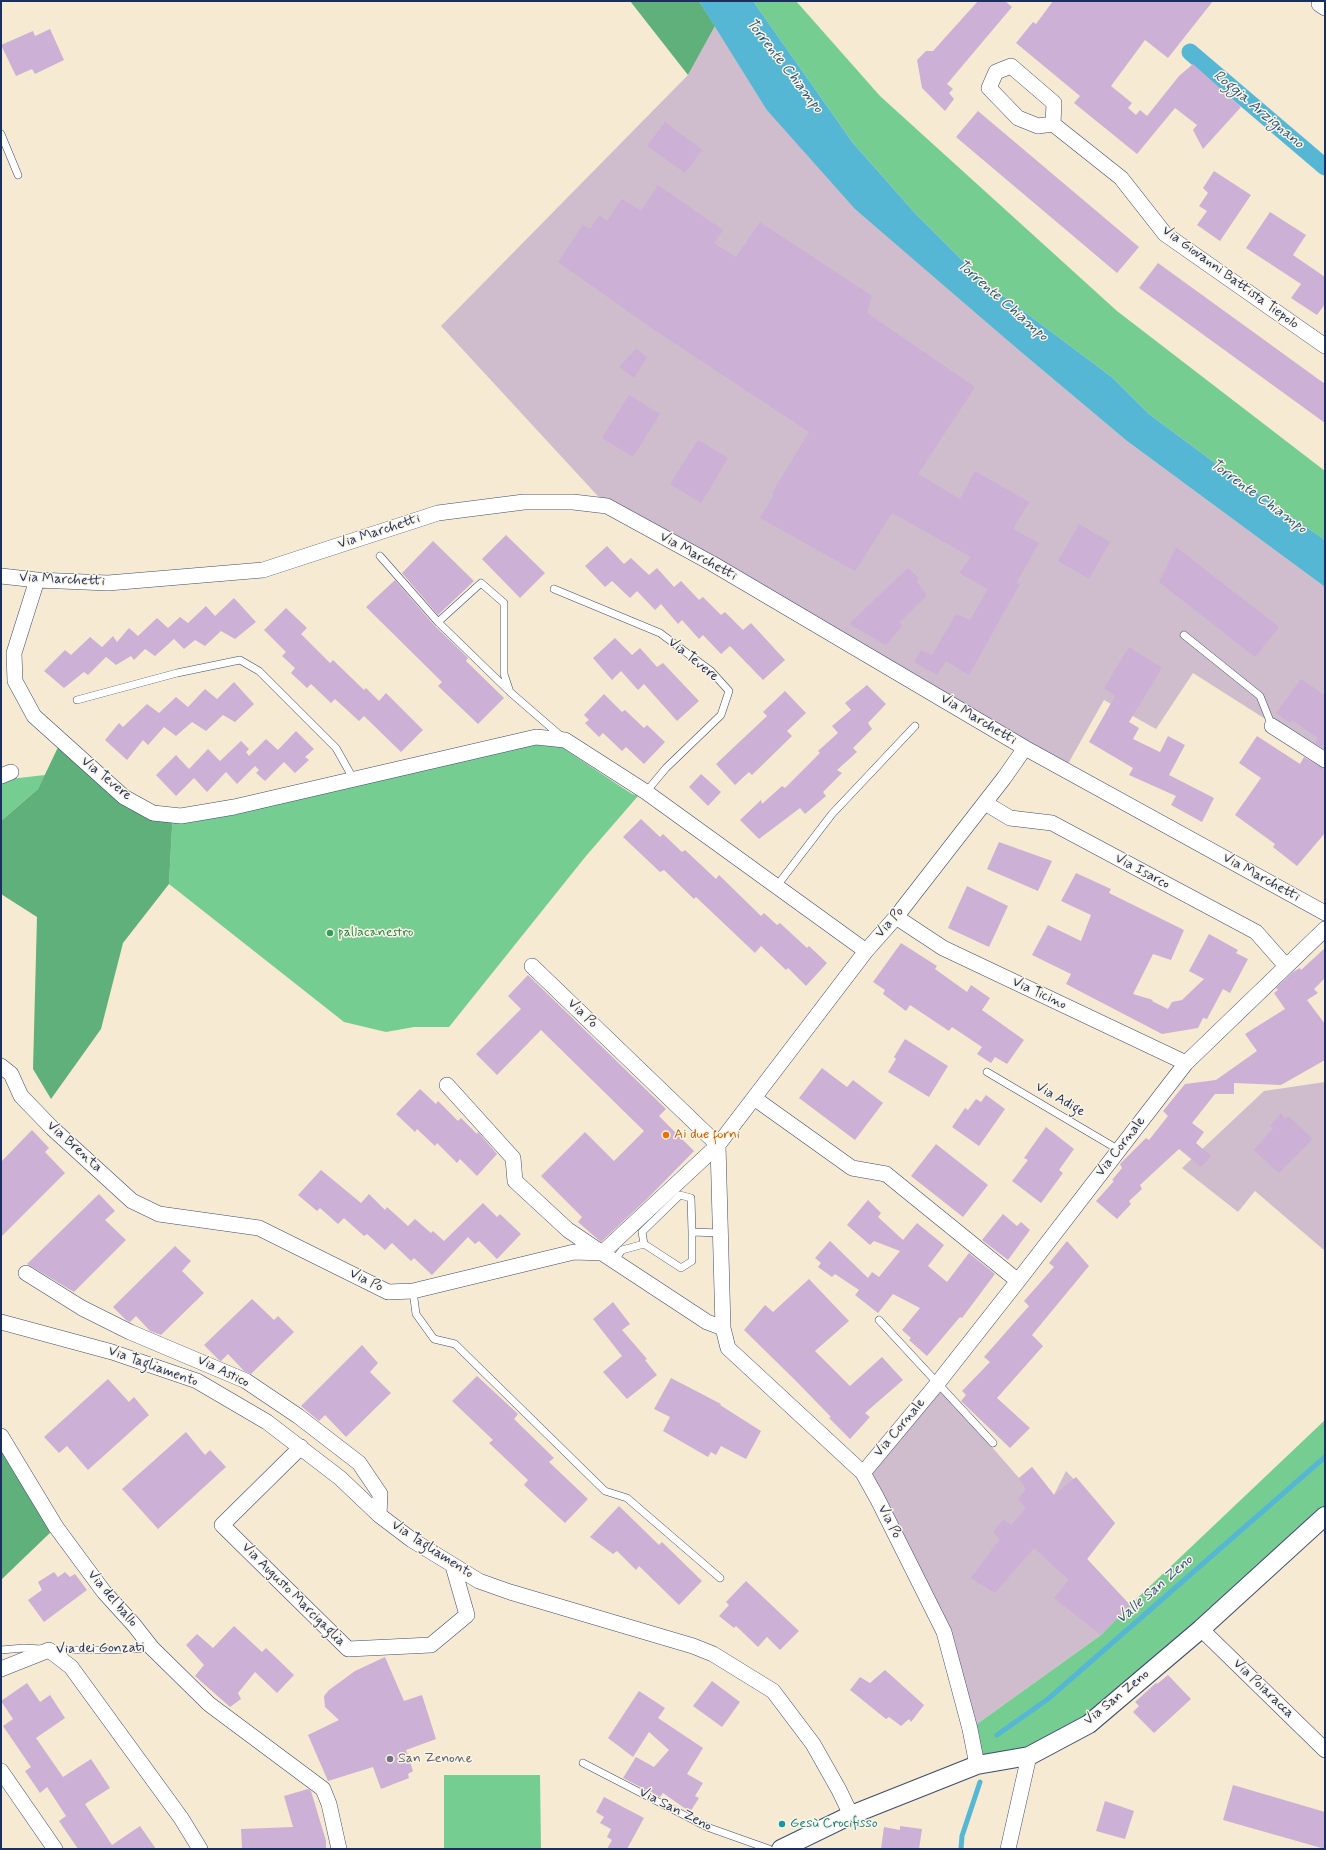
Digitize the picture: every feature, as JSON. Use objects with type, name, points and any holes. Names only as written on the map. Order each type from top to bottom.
[{"type":"street","points":[[1012,66],[1054,103],[1053,124],[1038,126],[1018,118],[989,88],[996,72],[1012,66]]},
{"type":"street","name":"Via Giovanni Battista Tiepolo","points":[[1053,124],[1120,178],[1165,234],[1325,346]]},
{"type":"street","name":"Via Marchetti","points":[[1,576],[37,580],[108,583],[263,570],[438,513],[524,502],[573,502],[607,506],[726,572],[1025,748],[1325,913]]},
{"type":"street","name":"Via Tevere","points":[[37,580],[14,653],[15,681],[34,716],[124,796],[153,813],[182,816],[234,807],[355,781],[536,737],[565,740],[646,792],[866,951]]},
{"type":"street","points":[[1272,726],[1325,760]]},
{"type":"street","name":"Via Po","points":[[159,1214],[259,1228],[388,1292],[413,1291],[574,1252],[608,1257],[718,1145],[866,951],[896,917],[985,803],[1025,748]]},
{"type":"street","name":"Via Isarco","points":[[985,803],[1010,818],[1052,823],[1256,932],[1286,966]]},
{"type":"street","name":"Via Ticino","points":[[896,917],[943,948],[1186,1063]]},
{"type":"street","name":"Via Cornale","points":[[863,1473],[937,1384],[1186,1063],[1325,928]]},
{"type":"street","name":"Via Po","points":[[532,966],[718,1145],[723,1328],[728,1348],[863,1473],[944,1632],[970,1728],[977,1765]]},
{"type":"street","name":"Via Brenta","points":[[1,1066],[11,1074],[21,1096],[52,1128],[132,1201],[159,1214]]},
{"type":"street","points":[[447,1085],[513,1158],[515,1181],[568,1230],[706,1322],[723,1328]]},
{"type":"street","points":[[754,1098],[852,1168],[886,1174],[1018,1281]]},
{"type":"street","name":"Via Astico","points":[[26,1273],[96,1315],[130,1332],[246,1381],[298,1416],[359,1463],[380,1494],[379,1514]]},
{"type":"street","name":"Via Tagliamento","points":[[1,1322],[112,1352],[197,1381],[267,1422],[340,1478],[379,1514],[412,1540],[453,1566],[479,1580],[510,1592],[706,1651],[773,1691],[813,1744],[839,1790],[851,1816]]},
{"type":"street","name":"Via del ballo","points":[[1,1436],[56,1527],[104,1592],[134,1625],[152,1648],[209,1704],[323,1788],[329,1804],[339,1849]]},
{"type":"street","name":"Via Augusto Marcigaglia","points":[[301,1447],[222,1525],[348,1649],[431,1645],[467,1615],[453,1566]]},
{"type":"street","name":"Via San Zeno","points":[[781,1849],[851,1816],[977,1765],[1029,1756],[1089,1724],[1201,1629],[1325,1516]]},
{"type":"street","name":"Via Poiaracca","points":[[1201,1629],[1325,1750]]},
{"type":"street","points":[[49,1650],[71,1668],[181,1818],[200,1849]]},
{"type":"street","name":"Via dei Gonzati","points":[[1,1670],[49,1650]]},
{"type":"street","points":[[1008,1849],[1029,1756]]},
{"type":"street","points":[[1,1771],[55,1849]]},
{"type":"lane","points":[[1,134],[18,175]]},
{"type":"lane","name":"Via Tevere","points":[[380,556],[438,622],[510,692],[565,740]]},
{"type":"lane","points":[[438,622],[481,582],[504,603],[504,674],[510,692]]},
{"type":"lane","name":"Via Tevere","points":[[554,589],[660,633],[711,671],[729,691],[721,715],[666,768],[646,792]]},
{"type":"lane","points":[[1184,635],[1260,696],[1272,726]]},
{"type":"lane","points":[[77,700],[177,673],[240,660],[259,670],[336,748],[355,781]]},
{"type":"lane","points":[[776,887],[832,814],[915,726]]},
{"type":"lane","name":"Via Adige","points":[[987,1072],[1119,1150]]},
{"type":"lane","points":[[680,1195],[691,1198],[692,1232],[692,1261],[681,1268],[644,1244],[642,1232],[680,1195]]},
{"type":"lane","points":[[692,1232],[720,1233]]},
{"type":"lane","points":[[608,1257],[622,1250],[644,1244]]},
{"type":"lane","points":[[413,1291],[416,1314],[434,1339],[454,1344],[605,1491],[627,1498],[720,1578]]},
{"type":"lane","name":"Via Cornale","points":[[879,1320],[993,1443]]},
{"type":"lane","name":"Via dei Gonzati","points":[[1,1650],[24,1648],[49,1650],[105,1650],[152,1648]]},
{"type":"lane","name":"Via San Zeno","points":[[583,1763],[707,1827],[769,1849]]},
{"type":"shaded area","points":[[715,26],[766,109],[929,271],[1021,352],[1127,441],[1325,587],[1325,757],[1193,673],[1156,729],[1104,700],[1065,769],[607,506],[441,326],[688,75]]},
{"type":"shaded area","points":[[1325,1082],[1325,1251],[1255,1191],[1238,1212],[1182,1168],[1264,1091]]},
{"type":"shaded area","points":[[937,1384],[1019,1478],[1032,1467],[1054,1495],[1066,1471],[1115,1523],[1087,1559],[1130,1605],[1101,1635],[970,1729],[944,1632],[863,1473]]},
{"type":"green space","points":[[630,1],[699,1],[715,26],[688,75]]},
{"type":"green space","points":[[753,1],[796,1],[880,96],[1117,311],[1325,471],[1325,540],[1234,477],[1149,414],[1113,378],[982,280],[914,212],[853,143]]},
{"type":"green space","points":[[537,731],[632,794],[638,796],[586,856],[449,1027],[414,1027],[386,1032],[344,1022],[169,884],[173,810],[420,766]]},
{"type":"green space","points":[[61,741],[133,799],[173,810],[169,884],[123,943],[101,1029],[51,1099],[33,1069],[37,917],[1,894],[1,821],[38,789]]},
{"type":"green space","points":[[45,775],[38,789],[1,821],[1,780]]},
{"type":"green space","points":[[1325,1420],[1325,1526],[1089,1724],[1029,1756],[977,1765],[970,1729],[1101,1635],[1130,1605]]},
{"type":"green space","points":[[1,1442],[52,1531],[2,1579],[1,1578]]},
{"type":"green space","points":[[444,1775],[540,1775],[541,1849],[444,1849]]},
{"type":"water","name":"Torrente Chiampo","points":[[699,1],[753,1],[853,143],[914,212],[982,280],[1113,378],[1149,414],[1234,477],[1325,540],[1325,587],[1127,441],[855,209],[766,109]]},
{"type":"building","points":[[978,1],[1005,1],[1012,7],[947,84],[953,89],[949,93],[954,99],[945,111],[922,88],[917,60],[926,51],[933,51]]},
{"type":"building","points":[[1053,1],[1213,1],[1168,58],[1145,40],[1111,86],[1132,103],[1128,108],[1136,115],[1140,110],[1147,116],[1179,76],[1193,64],[1241,107],[1203,149],[1193,130],[1197,125],[1175,108],[1137,154],[1074,103],[1080,96],[1016,43],[1033,22],[1036,24]]},
{"type":"building","points":[[50,29],[64,60],[35,74],[32,69],[16,76],[1,45],[33,31],[35,36]]},
{"type":"building","points":[[978,111],[1139,247],[1117,273],[956,137]]},
{"type":"building","points":[[665,122],[702,150],[685,173],[647,146]]},
{"type":"building","points":[[1214,171],[1251,195],[1220,241],[1197,225],[1207,211],[1199,206],[1208,193],[1203,188]]},
{"type":"building","points":[[658,185],[723,230],[714,243],[736,257],[760,222],[872,296],[867,313],[975,387],[918,474],[960,499],[975,471],[1029,502],[1013,529],[1039,543],[1016,583],[1020,584],[969,675],[946,661],[937,675],[914,662],[921,650],[932,655],[956,614],[970,620],[988,589],[959,573],[971,557],[892,513],[855,571],[760,518],[774,494],[772,493],[809,432],[653,329],[558,262],[583,225],[590,229],[599,215],[607,221],[622,199],[641,211]]},
{"type":"building","points":[[1270,212],[1306,235],[1293,255],[1325,277],[1325,304],[1317,315],[1291,298],[1301,284],[1246,248]]},
{"type":"building","points":[[1158,263],[1325,384],[1325,423],[1139,288]]},
{"type":"building","points":[[636,349],[647,357],[634,378],[619,367]]},
{"type":"building","points":[[629,395],[660,414],[633,457],[602,438]]},
{"type":"building","points":[[698,440],[728,458],[701,503],[670,484]]},
{"type":"building","points":[[1079,524],[1110,542],[1089,579],[1058,561]]},
{"type":"building","points":[[506,535],[545,573],[520,598],[482,559]]},
{"type":"building","points":[[433,541],[474,581],[438,615],[402,573]]},
{"type":"building","points":[[607,546],[624,564],[631,558],[649,575],[657,568],[674,587],[681,581],[699,600],[703,597],[721,615],[725,612],[743,630],[751,623],[785,660],[763,680],[730,646],[721,654],[703,635],[699,639],[682,620],[678,624],[661,604],[655,610],[637,591],[630,598],[612,581],[605,587],[585,566]]},
{"type":"building","points":[[1176,547],[1279,627],[1255,657],[1159,582]]},
{"type":"building","points":[[908,568],[919,578],[916,581],[927,595],[900,622],[902,626],[886,645],[849,624]]},
{"type":"building","points":[[395,580],[434,625],[468,658],[466,661],[504,698],[478,724],[438,686],[442,682],[366,607]]},
{"type":"building","points":[[234,598],[256,622],[235,639],[221,631],[205,646],[195,640],[184,649],[174,639],[155,656],[145,649],[134,660],[131,656],[116,665],[106,657],[88,675],[84,672],[64,688],[44,671],[65,650],[71,655],[90,637],[102,647],[113,636],[117,642],[129,628],[138,636],[157,618],[168,628],[180,617],[188,623],[206,606],[215,616]]},
{"type":"building","points":[[286,608],[307,628],[301,634],[330,663],[333,660],[364,690],[366,688],[379,701],[386,693],[423,730],[401,752],[364,716],[359,721],[335,699],[331,703],[311,684],[307,688],[291,673],[295,668],[282,656],[286,652],[264,630]]},
{"type":"building","points":[[615,638],[632,655],[640,648],[657,667],[663,663],[699,701],[677,721],[644,684],[638,690],[621,671],[612,680],[593,658]]},
{"type":"building","points":[[1129,647],[1162,668],[1129,722],[1139,728],[1133,739],[1160,752],[1168,736],[1185,745],[1169,775],[1214,798],[1202,822],[1171,805],[1176,796],[1129,775],[1133,768],[1089,742],[1115,696],[1104,688]]},
{"type":"building","points":[[1301,679],[1325,695],[1325,749],[1315,743],[1318,738],[1292,720],[1290,723],[1276,713]]},
{"type":"building","points":[[234,682],[254,704],[235,722],[223,715],[206,731],[192,722],[176,736],[164,727],[148,745],[143,740],[127,760],[105,740],[119,723],[123,727],[147,704],[159,713],[176,697],[188,707],[205,689],[217,699]]},
{"type":"building","points":[[867,685],[886,704],[868,723],[872,729],[853,748],[857,752],[837,770],[842,773],[823,792],[826,796],[805,814],[800,808],[759,839],[740,820],[761,800],[762,804],[782,786],[785,788],[820,753],[818,751],[838,733],[832,726],[851,710],[845,703]]},
{"type":"building","points":[[785,691],[806,713],[787,731],[792,736],[752,775],[749,772],[735,785],[716,764],[767,716],[763,712]]},
{"type":"building","points":[[604,694],[622,712],[625,710],[644,728],[647,725],[665,742],[644,764],[626,747],[622,751],[603,733],[599,737],[585,723],[589,720],[584,715]]},
{"type":"building","points":[[296,731],[314,749],[305,757],[309,760],[295,773],[284,762],[265,781],[256,773],[259,770],[255,766],[237,784],[226,772],[207,792],[194,778],[176,796],[156,775],[176,755],[189,769],[208,749],[220,761],[241,741],[249,749],[246,752],[249,756],[266,739],[278,750]]},
{"type":"building","points":[[1257,736],[1300,764],[1304,757],[1325,769],[1325,833],[1297,866],[1273,847],[1275,844],[1235,815],[1261,778],[1239,763]]},
{"type":"building","points":[[701,774],[721,792],[708,806],[689,787]]},
{"type":"building","points":[[641,819],[660,837],[663,834],[682,852],[685,850],[716,879],[719,875],[761,916],[764,913],[777,925],[780,923],[807,948],[809,946],[827,963],[806,986],[788,968],[786,970],[761,946],[755,953],[696,897],[694,899],[664,870],[660,872],[623,837]]},
{"type":"building","points":[[999,842],[1052,861],[1038,891],[987,869]]},
{"type":"building","points":[[1076,873],[1111,889],[1109,893],[1184,930],[1171,960],[1153,954],[1133,994],[1153,1000],[1152,1001],[1168,1009],[1172,1002],[1182,1000],[1204,979],[1189,971],[1209,934],[1238,950],[1236,953],[1248,959],[1230,993],[1223,989],[1207,1019],[1203,1018],[1198,1028],[1162,1034],[1066,984],[1071,974],[1032,955],[1048,925],[1081,941],[1091,915],[1061,901]]},
{"type":"building","points":[[967,886],[1008,906],[989,947],[948,928]]},
{"type":"building","points":[[901,943],[937,966],[935,969],[967,992],[971,985],[990,998],[982,1010],[1024,1040],[1007,1064],[995,1057],[991,1063],[977,1054],[982,1047],[952,1027],[949,1031],[910,1005],[906,1011],[883,994],[885,990],[873,982]]},
{"type":"building","points":[[1325,948],[1325,978],[1314,989],[1318,993],[1307,1000],[1325,1024],[1325,1060],[1281,1085],[1234,1083],[1234,1094],[1215,1094],[1192,1123],[1204,1132],[1196,1143],[1211,1156],[1201,1167],[1179,1149],[1140,1185],[1142,1189],[1129,1201],[1131,1204],[1117,1219],[1096,1201],[1114,1181],[1112,1180],[1122,1168],[1120,1164],[1146,1138],[1149,1140],[1168,1116],[1163,1111],[1185,1084],[1216,1080],[1257,1051],[1245,1034],[1285,1009],[1274,993],[1278,990],[1276,988],[1293,972],[1300,968],[1301,970]]},
{"type":"building","points":[[528,975],[666,1109],[659,1116],[694,1151],[647,1199],[601,1242],[578,1222],[582,1217],[541,1176],[585,1132],[614,1161],[644,1131],[541,1030],[497,1075],[476,1054],[521,1009],[508,996]]},
{"type":"building","points":[[905,1039],[948,1066],[929,1097],[888,1072],[896,1059],[894,1057]]},
{"type":"building","points":[[822,1068],[847,1087],[853,1080],[883,1103],[855,1140],[799,1098]]},
{"type":"building","points":[[420,1089],[436,1104],[438,1101],[458,1121],[461,1118],[477,1134],[478,1132],[497,1154],[477,1176],[460,1159],[457,1163],[437,1143],[435,1146],[417,1129],[415,1132],[396,1114]]},
{"type":"building","points":[[986,1095],[1005,1109],[979,1146],[952,1127],[965,1108],[968,1110],[976,1099],[981,1102]]},
{"type":"building","points":[[1281,1113],[1285,1119],[1288,1116],[1313,1139],[1279,1173],[1254,1150],[1273,1128],[1270,1126]]},
{"type":"building","points":[[1046,1127],[1074,1149],[1059,1170],[1063,1173],[1041,1203],[1012,1181],[1028,1160],[1024,1158]]},
{"type":"building","points":[[32,1130],[49,1148],[45,1152],[65,1173],[1,1237],[1,1162]]},
{"type":"building","points":[[936,1144],[988,1185],[963,1217],[911,1176]]},
{"type":"building","points":[[321,1170],[361,1203],[369,1194],[385,1210],[387,1207],[408,1226],[415,1219],[431,1233],[433,1231],[444,1241],[483,1203],[497,1217],[500,1214],[521,1234],[497,1259],[479,1241],[475,1244],[468,1237],[432,1275],[414,1258],[411,1261],[392,1243],[385,1250],[367,1234],[364,1236],[344,1218],[338,1224],[320,1208],[317,1211],[298,1195]]},
{"type":"building","points":[[99,1194],[115,1211],[105,1220],[126,1240],[74,1292],[27,1264]]},
{"type":"building","points":[[868,1200],[881,1213],[878,1217],[903,1240],[917,1223],[944,1245],[928,1266],[947,1282],[969,1253],[995,1274],[962,1318],[960,1317],[927,1356],[909,1340],[911,1338],[902,1330],[920,1308],[893,1294],[878,1313],[855,1295],[859,1290],[835,1274],[832,1277],[818,1267],[821,1263],[815,1258],[830,1241],[868,1278],[872,1272],[879,1277],[900,1251],[874,1241],[870,1245],[847,1225]]},
{"type":"building","points":[[1003,1214],[1017,1226],[1021,1222],[1030,1230],[1008,1260],[982,1240]]},
{"type":"building","points":[[1067,1241],[1089,1266],[1032,1335],[1043,1346],[997,1398],[1030,1428],[1010,1448],[961,1401],[966,1395],[962,1391],[990,1362],[984,1357],[1029,1306],[1024,1301],[1054,1267],[1049,1263]]},
{"type":"building","points":[[175,1246],[191,1261],[182,1271],[204,1293],[161,1335],[150,1331],[136,1316],[130,1322],[126,1320],[113,1307]]},
{"type":"building","points":[[809,1279],[849,1321],[815,1351],[850,1386],[882,1357],[903,1380],[865,1413],[870,1417],[850,1439],[829,1418],[831,1417],[744,1330],[765,1305],[773,1312]]},
{"type":"building","points":[[252,1299],[274,1320],[278,1316],[294,1332],[251,1374],[244,1371],[228,1354],[221,1361],[204,1345]]},
{"type":"building","points":[[613,1302],[630,1324],[622,1330],[647,1359],[645,1360],[657,1375],[627,1399],[603,1372],[622,1356],[593,1319]]},
{"type":"building","points":[[362,1345],[378,1363],[370,1372],[391,1393],[346,1437],[325,1415],[319,1421],[301,1406]]},
{"type":"building","points":[[477,1376],[518,1414],[514,1419],[554,1458],[549,1462],[588,1499],[565,1523],[524,1485],[528,1480],[489,1443],[493,1440],[452,1401]]},
{"type":"building","points":[[671,1378],[721,1404],[720,1405],[761,1431],[746,1459],[721,1446],[716,1455],[711,1452],[708,1457],[663,1431],[670,1417],[654,1409]]},
{"type":"building","points":[[108,1379],[129,1402],[134,1397],[149,1415],[88,1470],[67,1446],[59,1453],[44,1437]]},
{"type":"building","points":[[186,1432],[205,1455],[210,1450],[226,1467],[158,1529],[122,1489]]},
{"type":"building","points":[[1032,1467],[1054,1495],[1076,1477],[1115,1523],[1087,1559],[1130,1605],[1101,1635],[1054,1598],[1069,1580],[1034,1548],[995,1593],[971,1578],[1000,1539],[993,1533],[1003,1519],[1011,1525],[1026,1508],[1018,1499],[1026,1489],[1019,1478]]},
{"type":"building","points":[[619,1506],[659,1545],[662,1542],[702,1581],[679,1605],[639,1566],[636,1570],[617,1551],[613,1554],[590,1537]]},
{"type":"building","points":[[54,1572],[58,1577],[65,1572],[70,1577],[75,1574],[87,1590],[44,1622],[28,1600],[42,1590],[38,1582]]},
{"type":"building","points":[[746,1581],[799,1631],[780,1650],[767,1637],[758,1647],[736,1626],[734,1628],[719,1616],[729,1605],[726,1602]]},
{"type":"building","points":[[234,1626],[262,1652],[266,1648],[294,1675],[277,1693],[255,1672],[238,1693],[241,1699],[230,1707],[195,1676],[204,1665],[186,1645],[197,1634],[213,1648]]},
{"type":"building","points":[[385,1657],[404,1701],[422,1695],[436,1739],[406,1750],[413,1771],[408,1774],[409,1778],[381,1789],[373,1767],[328,1781],[308,1735],[339,1720],[325,1707],[324,1696],[329,1690],[355,1671]]},
{"type":"building","points":[[885,1670],[924,1705],[911,1722],[909,1719],[901,1726],[889,1717],[886,1719],[850,1690],[860,1677],[870,1683]]},
{"type":"building","points":[[1168,1675],[1191,1699],[1154,1733],[1133,1712],[1139,1706],[1135,1702],[1156,1683],[1157,1684]]},
{"type":"building","points":[[712,1681],[740,1702],[722,1727],[693,1706]]},
{"type":"building","points":[[27,1683],[40,1702],[50,1695],[65,1718],[36,1738],[63,1777],[91,1759],[110,1788],[85,1804],[112,1845],[140,1826],[156,1849],[78,1849],[59,1821],[66,1816],[47,1787],[40,1793],[25,1771],[31,1767],[3,1726],[13,1719],[1,1701]]},
{"type":"building","points":[[639,1691],[665,1708],[658,1718],[703,1748],[687,1774],[703,1783],[695,1796],[699,1798],[690,1812],[663,1793],[660,1797],[623,1778],[636,1757],[654,1767],[669,1750],[649,1732],[633,1757],[608,1738]]},
{"type":"building","points":[[1233,1785],[1325,1812],[1325,1849],[1223,1820]]},
{"type":"building","points":[[308,1789],[311,1791],[326,1841],[326,1849],[242,1849],[241,1829],[293,1827],[284,1796]]},
{"type":"building","points":[[604,1797],[644,1818],[627,1849],[607,1849],[612,1840],[607,1837],[611,1829],[600,1823],[604,1817],[596,1812]]},
{"type":"building","points":[[1105,1801],[1134,1811],[1125,1839],[1096,1831]]},
{"type":"building","points":[[900,1826],[922,1829],[919,1849],[881,1849],[884,1827],[900,1830]]},
{"type":"waterway","name":"Roggia Arzignano","points":[[1190,52],[1325,167]]},
{"type":"waterway","name":"Valle San Zeno","points":[[997,1735],[1048,1699],[1325,1457]]},
{"type":"waterway","name":"Valle San Zeno","points":[[961,1849],[962,1836],[980,1782]]},
{"type":"place","name":"pallacanestro","points":[[330,933]]},
{"type":"place","name":"Ai due forni","points":[[666,1135]]},
{"type":"place","name":"San Zenone","points":[[390,1759]]},
{"type":"place","name":"Gesù Crocifisso","points":[[782,1824]]}]
